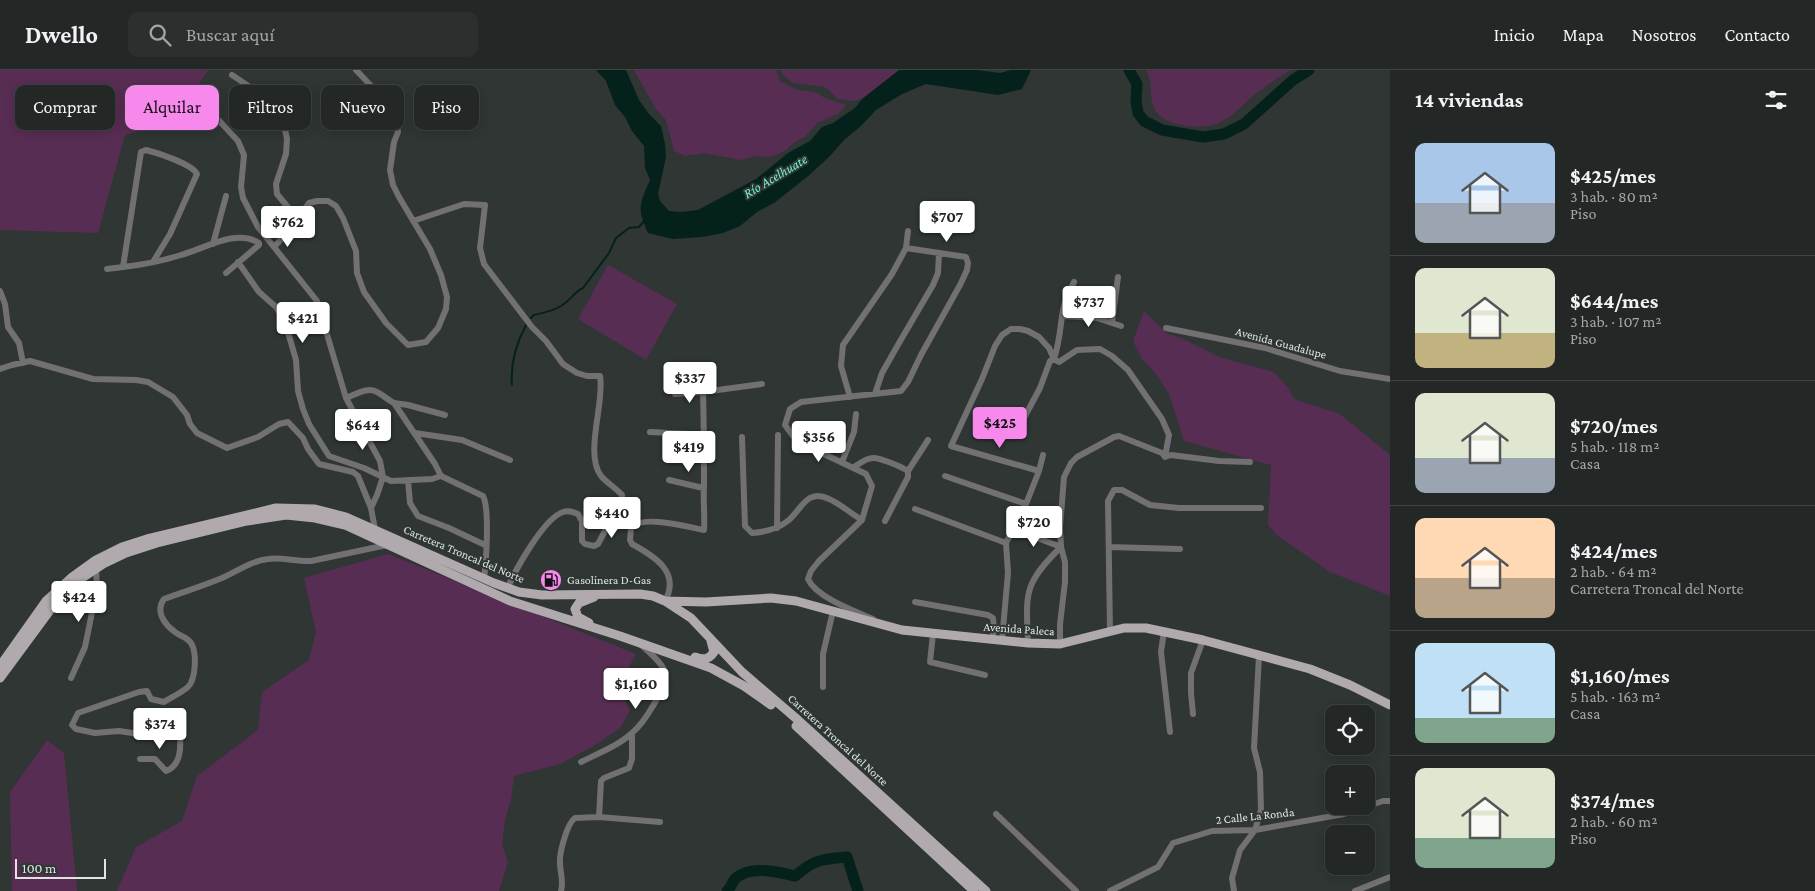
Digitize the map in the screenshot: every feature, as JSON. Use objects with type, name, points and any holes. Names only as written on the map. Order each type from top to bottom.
[{"type":"main road","name":"Carretera Troncal del Norte","points":[[0,678],[46,601],[70,578],[107,554],[136,543],[276,508],[320,510],[346,517],[484,579],[519,592],[542,595],[647,595],[665,601],[691,618],[742,672],[798,720],[986,891]]},
{"type":"main road","name":"Carretera Troncal del Norte","points":[[0,666],[14,653],[59,598],[96,568],[126,553],[151,545],[274,516],[305,516],[335,522],[388,544],[494,594],[711,668],[744,686],[790,720],[974,891]]},
{"type":"main road","points":[[601,594],[579,603],[575,612],[582,620],[605,632]]},
{"type":"main road","name":"Avenida Paleca","points":[[665,601],[710,602],[771,598],[796,601],[902,630],[1028,643],[1060,644],[1124,628],[1146,628],[1203,640],[1310,669],[1350,685],[1390,705]]},
{"type":"main road","points":[[691,618],[691,611],[694,606],[710,602]]},
{"type":"main road","points":[[620,636],[652,643],[702,659],[710,658],[714,652],[711,639]]},
{"type":"street","points":[[107,269],[153,262],[240,237],[259,243],[272,244],[286,234],[309,203],[328,201],[336,206],[343,218],[356,251],[356,273],[364,292],[386,323],[408,345],[426,342],[438,328],[446,309],[447,296],[441,275],[430,249],[393,184],[390,170],[394,142],[398,132],[396,117],[376,91],[356,70]]},
{"type":"street","points":[[232,75],[262,94],[284,124],[287,139],[286,154],[275,189],[297,218]]},
{"type":"street","points":[[219,121],[238,141],[244,156],[241,187],[243,198],[258,227],[317,301],[346,398],[380,461],[382,477],[371,508]]},
{"type":"street","points":[[123,267],[141,152],[146,150],[171,158],[194,170],[197,174],[170,234],[153,262]]},
{"type":"street","points":[[212,244],[226,196]]},
{"type":"street","points":[[413,221],[464,204],[485,205],[480,248],[484,264],[563,364],[577,374],[600,376],[602,387],[596,435],[597,468],[602,477],[622,495],[622,499],[598,544],[594,546],[585,544],[582,541],[582,521],[578,514],[561,512],[549,522],[528,550],[508,587]]},
{"type":"street","points":[[850,397],[841,366],[843,345],[892,274],[906,248],[908,231]]},
{"type":"street","points":[[226,273],[259,243]]},
{"type":"street","points":[[902,630],[825,596],[811,586],[808,579],[811,571],[862,520],[872,486],[866,474],[812,448],[793,436],[785,426],[790,409],[800,402],[901,390],[908,382],[920,355],[967,270],[968,263],[966,257],[906,248]]},
{"type":"street","points":[[875,394],[882,374],[894,351],[933,285],[938,273],[939,252]]},
{"type":"street","points":[[238,262],[259,292],[276,307],[285,322],[296,360],[298,390],[303,409],[309,424],[328,456],[364,468],[391,481],[441,476]]},
{"type":"street","points":[[1112,322],[1118,277]]},
{"type":"street","points":[[1024,418],[1040,388],[1050,361],[1054,359],[1059,343],[1066,297],[1074,282]]},
{"type":"street","points":[[0,291],[5,304],[8,327],[19,343],[23,363]]},
{"type":"street","points":[[1062,316],[1097,318],[1121,326]]},
{"type":"street","name":"Avenida Guadalupe","points":[[1166,328],[1265,348],[1340,371],[1390,379]]},
{"type":"street","points":[[1038,471],[952,447],[951,443],[959,430],[995,346],[1002,335],[1011,329],[1028,331],[1039,337],[1049,348],[1054,359],[1059,362],[1077,350],[1100,349],[1112,356],[1128,370],[1162,419],[1169,436],[1165,457]]},
{"type":"street","points":[[0,369],[30,361],[93,379],[148,382],[173,397],[187,415],[190,424],[197,433],[227,448],[258,438],[279,424],[288,422],[304,438],[308,449],[319,464],[353,472],[358,476],[371,508],[375,529]]},
{"type":"street","points":[[674,394],[762,384]]},
{"type":"street","points":[[346,398],[368,389],[377,391],[385,399],[394,403],[445,415]]},
{"type":"street","points":[[665,601],[670,592],[670,583],[667,575],[658,559],[632,544],[630,540],[631,528],[637,524],[668,522],[704,530],[703,392]]},
{"type":"street","points":[[394,403],[441,476],[483,496],[486,505],[484,579]]},
{"type":"street","points":[[842,462],[856,426],[856,414]]},
{"type":"street","points":[[650,432],[689,434],[704,437]]},
{"type":"street","points":[[415,433],[462,440],[510,460]]},
{"type":"street","points":[[777,528],[778,435]]},
{"type":"street","points":[[1060,644],[1060,624],[1066,582],[1060,528],[1064,477],[1071,463],[1077,457],[1106,440],[1119,436],[1165,457]]},
{"type":"street","points":[[742,437],[745,526],[752,533],[767,532],[777,528],[790,519],[795,511],[809,498],[820,496],[828,498],[862,520]]},
{"type":"street","points":[[884,521],[908,477],[908,472],[928,440]]},
{"type":"street","points":[[1002,640],[1008,574],[1006,544],[1026,504],[1043,455]]},
{"type":"street","points":[[1165,457],[1171,455],[1219,461],[1250,462]]},
{"type":"street","points":[[854,467],[866,460],[875,458],[904,468],[908,472]]},
{"type":"street","points":[[945,476],[1026,504]]},
{"type":"street","points":[[408,480],[410,503],[418,516],[449,528],[486,546]]},
{"type":"street","points":[[669,480],[703,488]]},
{"type":"street","points":[[1110,631],[1108,501],[1114,490],[1118,489],[1150,505],[1180,508],[1261,508]]},
{"type":"street","points":[[915,509],[1006,544]]},
{"type":"street","points":[[1014,529],[1061,547]]},
{"type":"street","points":[[140,759],[155,760],[166,771],[172,769],[176,766],[179,758],[180,738],[170,735],[152,736],[119,731],[95,733],[76,729],[72,725],[78,713],[139,692],[148,691],[151,699],[164,702],[188,687],[192,682],[195,652],[192,643],[168,626],[160,612],[164,599],[208,584],[261,560],[271,558],[311,560],[388,544]]},
{"type":"street","points":[[1028,643],[1026,603],[1031,584],[1037,572],[1061,547]]},
{"type":"street","points":[[1109,547],[1180,549]]},
{"type":"street","points":[[71,678],[85,647],[97,588],[96,568]]},
{"type":"street","points":[[915,602],[988,615],[993,618],[992,640]]},
{"type":"street","points":[[823,686],[823,654],[833,611]]},
{"type":"street","points":[[1164,632],[1161,652],[1170,732]]},
{"type":"street","points":[[933,634],[930,662],[985,674]]},
{"type":"street","points":[[1193,714],[1190,693],[1191,673],[1203,640]]},
{"type":"street","points":[[581,762],[632,733],[658,698],[663,687],[665,674],[663,667],[639,643]]},
{"type":"street","points":[[1234,891],[1232,878],[1240,850],[1255,830],[1261,810],[1260,772],[1254,748],[1259,656]]},
{"type":"street","points":[[599,817],[602,781],[604,778],[629,768],[632,759],[632,733]]},
{"type":"street","name":"2 Calle La Ronda","points":[[1110,891],[1158,867],[1173,843],[1212,832],[1255,830],[1344,814],[1383,801],[1390,801]]},
{"type":"street","points":[[996,814],[1076,891]]},
{"type":"street","points":[[561,891],[563,886],[560,854],[570,823],[574,818],[599,817],[660,822]]},
{"type":"street","points":[[1355,891],[1390,877]]},
{"type":"shaded area","points":[[0,70],[208,70],[198,85],[125,85],[125,130],[144,130],[125,135],[98,233],[0,230]]},
{"type":"shaded area","points":[[634,70],[776,70],[780,81],[798,90],[815,92],[825,98],[846,105],[838,114],[817,123],[806,136],[786,150],[771,157],[756,156],[740,160],[704,153],[685,156],[674,151],[666,120],[656,109]]},
{"type":"shaded area","points":[[780,70],[899,70],[862,99],[853,101],[838,99],[825,87],[793,83]]},
{"type":"shaded area","points":[[1146,70],[1291,70],[1258,92],[1226,119],[1209,126],[1194,127],[1177,124],[1158,114],[1151,98],[1150,80]]},
{"type":"shaded area","points":[[608,265],[677,304],[646,360],[578,319]]},
{"type":"shaded area","points":[[1144,311],[1168,334],[1179,337],[1219,357],[1274,372],[1289,389],[1294,399],[1340,414],[1390,455],[1390,596],[1330,572],[1277,535],[1268,525],[1271,465],[1184,441],[1169,394],[1157,375],[1142,359],[1133,341]]},
{"type":"shaded area","points":[[388,554],[636,654],[618,687],[630,710],[621,727],[599,743],[560,764],[514,776],[502,844],[508,862],[499,891],[117,891],[136,847],[182,821],[197,776],[258,730],[262,692],[309,660],[316,632],[304,578]]},
{"type":"shaded area","points":[[47,740],[64,753],[77,891],[12,891],[10,792]]},
{"type":"water","points":[[596,70],[626,70],[639,100],[661,126],[666,157],[658,194],[660,201],[669,211],[681,212],[698,210],[756,179],[788,153],[810,141],[822,127],[833,123],[855,108],[862,99],[899,70],[977,70],[1000,73],[1011,70],[1031,70],[1022,89],[998,95],[926,84],[902,94],[876,110],[807,177],[774,203],[757,212],[740,226],[723,233],[673,239],[648,233],[641,212],[642,201],[650,180],[645,168],[644,146],[615,105],[606,81]]},
{"type":"waterway","name":"Río Acelhuate","points":[[1129,70],[1137,84],[1136,101],[1138,113],[1144,121],[1162,130],[1203,137],[1224,134],[1244,124],[1293,80],[1309,70]]},
{"type":"waterway","points":[[531,318],[534,315],[551,311],[567,302],[583,288],[609,253],[616,238],[629,228],[639,227],[644,221]]},
{"type":"waterway","points":[[512,385],[514,354],[526,325]]},
{"type":"waterway","points":[[727,891],[736,878],[749,872],[765,871],[795,876],[808,866],[819,861],[847,857],[858,891]]},
{"type":"place","name":"Gasolinera D-Gas","points":[[551,580]]}]
